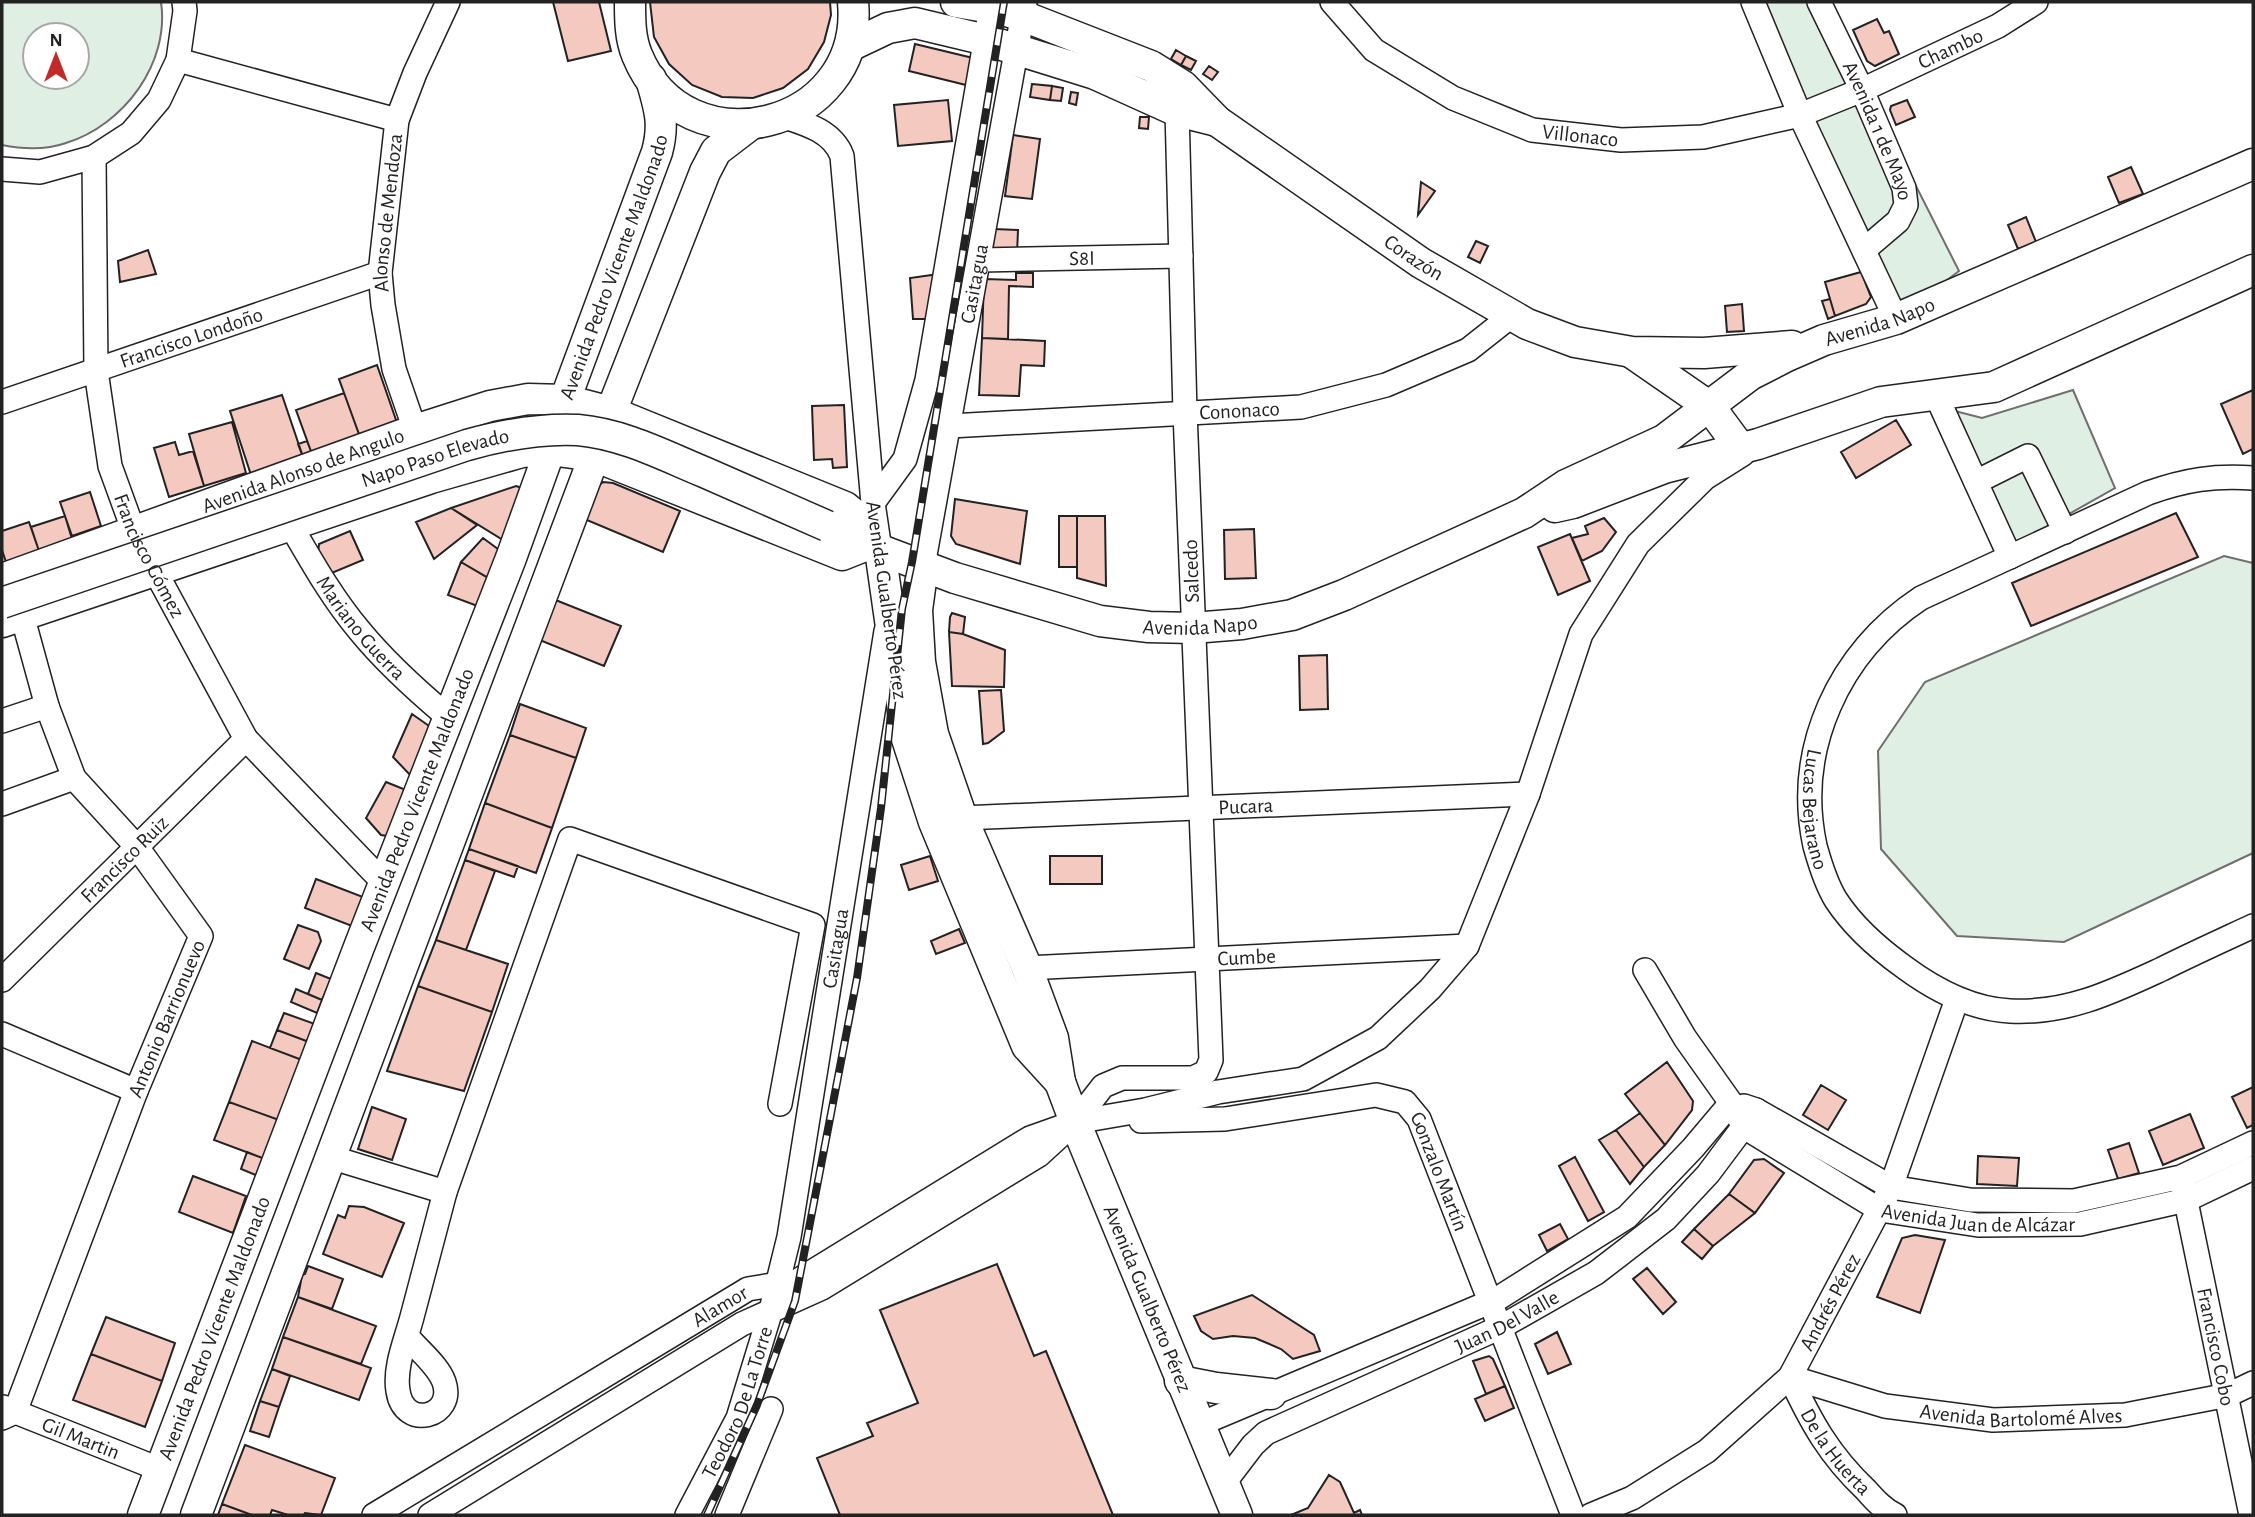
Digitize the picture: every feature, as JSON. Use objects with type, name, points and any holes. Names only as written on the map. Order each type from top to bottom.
[{"type":"main road","points":[[630,2],[630,27],[637,54],[651,79],[666,96],[684,110],[716,122],[750,125],[785,117],[820,94],[833,79],[850,46],[855,18],[853,2]]},
{"type":"main road","name":"Corazón","points":[[956,2],[1024,9],[1151,66],[1183,86],[1217,121],[1421,263],[1511,316],[1544,331],[1575,342],[1632,352],[1671,354],[1736,352],[1824,340]]},
{"type":"main road","name":"Corazón","points":[[850,46],[888,28],[907,23],[986,40],[1095,74],[1177,111],[1217,121]]},
{"type":"main road","name":"Avenida Pedro Vicente Maldonado","points":[[143,1515],[447,717],[511,558],[565,400],[657,152],[662,132],[661,118],[651,79]]},
{"type":"main road","points":[[196,1515],[594,456],[711,160],[716,151],[750,125]]},
{"type":"main road","name":"Avenida Napo","points":[[594,456],[863,550],[1100,621],[1149,627],[1193,628],[1242,624],[1292,615],[1345,595],[1524,513],[1566,485],[1664,440],[1751,375],[1824,340],[1896,319],[2253,164]]},
{"type":"main road","name":"Avenida Napo","points":[[1524,513],[1573,503],[1664,468],[1749,447],[1881,402],[1994,387],[2253,270]]},
{"type":"main road","name":"Corazón","points":[[1632,352],[1710,407],[1749,447]]},
{"type":"main road","name":"Avenida Alonso de Angulo","points":[[2,579],[490,405],[528,399],[565,400],[611,412]]},
{"type":"main road","points":[[611,412],[845,507],[855,516],[863,550]]},
{"type":"main road","name":"Napo Paso Elevado","points":[[8,613],[467,445],[510,434],[536,431],[577,430],[602,433],[637,443],[827,526],[863,550]]},
{"type":"main road","points":[[8,613],[153,571],[499,457],[550,450],[594,456]]},
{"type":"main road","name":"Avenida Gualberto Pérez","points":[[863,550],[859,565],[873,578],[884,595],[907,739],[934,822],[1027,1046],[1060,1082]]},
{"type":"main road","name":"Avenida Gualberto Pérez","points":[[923,566],[917,610],[920,662],[933,734],[962,818],[1027,968],[1053,1038],[1060,1082],[1075,1122],[1198,1426],[1237,1515]]},
{"type":"main road","points":[[1180,1381],[1272,1394]]},
{"type":"street","points":[[2,169],[40,172],[94,157],[131,133],[159,100],[178,61],[184,2]]},
{"type":"street","name":"Alonso de Mendoza","points":[[415,430],[394,369],[380,273],[397,120],[415,73],[448,2]]},
{"type":"street","name":"Villonaco","points":[[1332,2],[1374,50],[1453,98],[1532,130],[1621,140],[1703,137],[1800,115],[1863,90]]},
{"type":"street","points":[[1753,2],[1800,115],[1896,319]]},
{"type":"street","name":"Avenida 1 de Mayo","points":[[1819,2],[1863,90],[1904,188],[1906,205],[1898,221],[1864,250]]},
{"type":"street","name":"Chambo","points":[[1863,90],[1998,26],[2036,2]]},
{"type":"street","name":"Casitagua","points":[[873,503],[905,459],[927,380],[991,5]]},
{"type":"street","name":"Casitagua","points":[[923,566],[1024,9]]},
{"type":"street","points":[[178,61],[397,120]]},
{"type":"street","name":"Salcedo","points":[[1177,111],[1185,412],[1211,1060],[1206,1072]]},
{"type":"street","name":"Avenida Gualberto Pérez","points":[[785,117],[818,129],[838,147],[842,156],[873,503],[863,550]]},
{"type":"street","name":"Francisco Gómez","points":[[94,157],[96,371],[110,466],[134,532],[246,739],[384,883]]},
{"type":"street","name":"S8I","points":[[980,260],[1181,256]]},
{"type":"street","name":"Francisco Londoño","points":[[2,402],[380,273]]},
{"type":"street","name":"Cononaco","points":[[950,426],[1301,407],[1386,385],[1468,350],[1511,316]]},
{"type":"street","points":[[1937,395],[2010,557]]},
{"type":"street","points":[[1075,1122],[1145,1110],[1218,1092],[1303,1079],[1378,1038],[1430,989],[1467,946],[1528,793],[1581,634],[1638,544],[1705,478],[1749,447]]},
{"type":"street","points":[[1976,482],[2028,456],[2065,532]]},
{"type":"street","name":"Lucas Bejarano","points":[[2253,478],[2216,477],[2180,482],[2148,493],[1921,598],[1900,612],[1859,656],[1836,691],[1822,722],[1808,789],[1811,828],[1819,863],[1835,899],[1860,929],[1889,957],[1922,980],[1957,999],[2010,1011],[2043,1010],[2073,1005],[2100,998],[2253,926]]},
{"type":"street","name":"Mariano Guerra","points":[[291,526],[322,579],[359,630],[401,676],[447,717]]},
{"type":"street","name":"Antonio Barrionuevo","points":[[6,1412],[201,936],[137,847],[74,778],[8,613]]},
{"type":"street","name":"Casitagua","points":[[778,1283],[789,1237],[888,615]]},
{"type":"street","points":[[2,721],[47,706]]},
{"type":"street","name":"Francisco Ruiz","points":[[2,980],[246,739]]},
{"type":"street","points":[[2,804],[74,778]]},
{"type":"street","name":"Pucara","points":[[962,818],[1528,793]]},
{"type":"street","points":[[407,1336],[445,1192],[570,839],[813,925],[780,1104]]},
{"type":"street","name":"Cumbe","points":[[1027,968],[1467,946]]},
{"type":"street","points":[[1645,970],[1685,1038],[1731,1102],[1750,1118]]},
{"type":"street","name":"Andrés Pérez","points":[[1591,1515],[1632,1498],[1707,1451],[1790,1377],[1891,1187],[1957,999]]},
{"type":"street","points":[[2,1034],[136,1091]]},
{"type":"street","name":"Alamor","points":[[429,1515],[743,1324],[822,1288],[1039,1155],[1075,1122],[1102,1086],[1122,1078],[1193,1078],[1206,1072]]},
{"type":"street","name":"Gonzalo Martín","points":[[1075,1122],[1225,1119],[1376,1095],[1405,1102],[1419,1119],[1573,1515]]},
{"type":"street","name":"Juan Del Valle","points":[[1198,1426],[1489,1302],[1524,1283],[1627,1217],[1693,1149],[1731,1102]]},
{"type":"street","name":"Juan Del Valle","points":[[1224,1483],[1253,1445],[1266,1433],[1501,1327],[1596,1273],[1666,1219],[1708,1174],[1750,1118]]},
{"type":"street","name":"Avenida Juan de Alcázar","points":[[1750,1118],[1891,1187],[1970,1200],[2074,1200],[2181,1177],[2253,1143]]},
{"type":"street","name":"Avenida Juan de Alcázar","points":[[1750,1118],[1880,1210],[1978,1225],[2080,1224],[2186,1199],[2253,1168]]},
{"type":"street","name":"Alamor","points":[[374,1515],[748,1289],[797,1281],[1030,1138],[1075,1122]]},
{"type":"street","points":[[330,1157],[445,1192]]},
{"type":"street","name":"Francisco Cobo","points":[[2181,1177],[2252,1515]]},
{"type":"street","name":"Teodoro De La Torre","points":[[687,1515],[738,1418],[778,1283]]},
{"type":"street","name":"Avenida Bartolomé Alves","points":[[1790,1377],[1885,1406],[1993,1420],[2125,1415],[2228,1395],[2253,1382]]},
{"type":"street","name":"De la Huerta","points":[[1790,1377],[1812,1424],[1843,1468],[1885,1510],[1895,1515]]},
{"type":"street","points":[[727,1515],[771,1409]]},
{"type":"street","name":"Gil Martin","points":[[6,1412],[159,1469]]},
{"type":"green space","points":[[2,2],[161,2],[162,25],[158,47],[139,89],[124,107],[107,122],[66,143],[50,147],[2,145]]},
{"type":"green space","points":[[1751,2],[1823,2],[1959,271],[1896,319]]},
{"type":"green space","points":[[2073,390],[2115,488],[2016,544],[1955,411],[1982,418]]},
{"type":"green space","points":[[2224,556],[2253,563],[2253,853],[2064,942],[1957,936],[1881,849],[1878,751],[1925,682]]},
{"type":"building","points":[[553,2],[599,2],[611,51],[568,61]]},
{"type":"building","points":[[650,2],[830,2],[831,15],[824,42],[808,69],[783,88],[753,98],[722,97],[692,85],[669,64],[654,37]]},
{"type":"building","points":[[1877,19],[1884,33],[1889,31],[1899,54],[1875,66],[1867,61],[1853,30]]},
{"type":"building","points":[[915,44],[973,58],[966,85],[909,71]]},
{"type":"building","points":[[1176,50],[1186,56],[1181,65],[1171,59]]},
{"type":"building","points":[[1186,56],[1196,61],[1191,70],[1181,65]]},
{"type":"building","points":[[1209,66],[1218,72],[1212,80],[1203,74]]},
{"type":"building","points":[[1032,84],[1052,86],[1050,100],[1030,97]]},
{"type":"building","points":[[1052,86],[1063,88],[1061,101],[1050,100]]},
{"type":"building","points":[[1071,92],[1078,93],[1076,105],[1069,103]]},
{"type":"building","points":[[948,100],[952,141],[898,146],[894,105]]},
{"type":"building","points":[[1907,100],[1915,117],[1896,125],[1891,106]]},
{"type":"building","points":[[1140,117],[1149,117],[1148,129],[1139,128]]},
{"type":"building","points":[[1013,135],[1040,139],[1032,199],[1005,196]]},
{"type":"building","points":[[2131,167],[2143,194],[2119,203],[2108,177]]},
{"type":"building","points":[[1421,182],[1435,191],[1418,215]]},
{"type":"building","points":[[2026,217],[2036,242],[2018,249],[2008,225]]},
{"type":"building","points":[[994,229],[1018,230],[1017,254],[1001,253],[993,247]]},
{"type":"building","points":[[1476,241],[1488,246],[1480,263],[1468,257]]},
{"type":"building","points":[[148,250],[156,274],[120,282],[118,261]]},
{"type":"building","points":[[1861,272],[1871,297],[1866,304],[1835,316],[1825,282]]},
{"type":"building","points":[[1016,273],[1033,273],[1033,287],[1009,286],[1008,339],[982,338],[984,279],[1016,280]]},
{"type":"building","points":[[939,274],[935,319],[913,319],[910,278]]},
{"type":"building","points":[[1830,299],[1835,316],[1828,319],[1822,301]]},
{"type":"building","points":[[1742,304],[1744,331],[1727,332],[1725,306]]},
{"type":"building","points":[[982,338],[1045,341],[1044,366],[1021,365],[1019,396],[979,395]]},
{"type":"building","points":[[377,365],[396,420],[394,425],[360,437],[339,379]]},
{"type":"building","points":[[2253,390],[2253,449],[2243,454],[2221,404]]},
{"type":"building","points":[[344,393],[360,437],[312,454],[296,410]]},
{"type":"building","points":[[282,395],[303,457],[251,475],[230,411]]},
{"type":"building","points":[[844,405],[847,467],[833,468],[832,459],[814,460],[812,406]]},
{"type":"building","points":[[1896,420],[1911,445],[1856,478],[1841,452]]},
{"type":"building","points":[[232,422],[246,473],[204,486],[189,434]]},
{"type":"building","points":[[307,441],[312,454],[303,457],[298,444]]},
{"type":"building","points":[[175,442],[179,455],[193,451],[204,486],[169,497],[154,448]]},
{"type":"building","points":[[603,482],[613,483],[680,511],[663,552],[582,518],[596,488]]},
{"type":"building","points":[[516,486],[528,490],[511,545],[451,508]]},
{"type":"building","points":[[90,492],[101,526],[72,536],[60,502]]},
{"type":"building","points":[[955,499],[1027,511],[1020,564],[956,544],[951,536]]},
{"type":"building","points":[[451,508],[477,525],[434,559],[416,522]]},
{"type":"building","points":[[2176,513],[2198,557],[2031,626],[2012,583]]},
{"type":"building","points":[[65,516],[72,539],[39,551],[31,527]]},
{"type":"building","points":[[1059,516],[1077,516],[1077,567],[1059,567]]},
{"type":"building","points":[[1077,516],[1105,516],[1106,586],[1077,578]]},
{"type":"building","points":[[1604,518],[1616,532],[1602,551],[1582,561],[1572,538],[1588,534],[1585,526]]},
{"type":"building","points":[[29,522],[39,551],[6,562],[2,550],[2,531]]},
{"type":"building","points":[[1254,529],[1256,578],[1225,579],[1224,530]]},
{"type":"building","points":[[350,531],[363,560],[327,575],[318,554],[319,544]]},
{"type":"building","points":[[1570,534],[1590,581],[1558,595],[1538,547]]},
{"type":"building","points":[[483,538],[502,552],[490,579],[461,562]]},
{"type":"building","points":[[461,562],[490,579],[480,607],[448,595]]},
{"type":"building","points":[[553,599],[621,626],[604,666],[537,639]]},
{"type":"building","points":[[952,613],[965,617],[963,634],[949,632]]},
{"type":"building","points":[[949,632],[963,634],[1005,650],[1004,687],[952,686]]},
{"type":"building","points":[[1327,655],[1328,709],[1300,710],[1299,656]]},
{"type":"building","points":[[1001,690],[1004,731],[983,744],[979,691]]},
{"type":"building","points":[[520,704],[586,728],[576,758],[510,735]]},
{"type":"building","points":[[412,714],[432,728],[412,777],[393,757]]},
{"type":"building","points":[[510,735],[576,758],[552,828],[485,803]]},
{"type":"building","points":[[386,782],[406,790],[387,836],[381,835],[366,818]]},
{"type":"building","points":[[485,803],[552,828],[536,873],[469,849]]},
{"type":"building","points":[[469,849],[518,866],[514,877],[465,860]]},
{"type":"building","points":[[930,856],[938,881],[909,890],[901,865]]},
{"type":"building","points":[[1050,856],[1102,856],[1102,884],[1050,884]]},
{"type":"building","points":[[465,860],[495,871],[466,950],[436,940]]},
{"type":"building","points":[[316,879],[363,897],[352,926],[305,908]]},
{"type":"building","points":[[298,925],[318,932],[321,941],[309,969],[284,959]]},
{"type":"building","points":[[959,929],[965,943],[936,954],[931,941]]},
{"type":"building","points":[[436,940],[508,964],[492,1012],[418,986]]},
{"type":"building","points":[[316,973],[331,979],[322,1000],[308,994]]},
{"type":"building","points":[[418,986],[492,1012],[464,1091],[387,1071]]},
{"type":"building","points":[[296,989],[322,1000],[317,1013],[291,1002]]},
{"type":"building","points":[[284,1013],[315,1024],[309,1042],[277,1030]]},
{"type":"building","points":[[277,1030],[309,1042],[302,1060],[270,1048]]},
{"type":"building","points":[[252,1041],[302,1060],[279,1120],[229,1102]]},
{"type":"building","points":[[1667,1062],[1693,1101],[1692,1110],[1665,1145],[1625,1094]]},
{"type":"building","points":[[1821,1085],[1846,1100],[1828,1130],[1803,1115]]},
{"type":"building","points":[[2253,1087],[2253,1125],[2247,1128],[2232,1097]]},
{"type":"building","points":[[229,1102],[279,1120],[265,1159],[214,1140]]},
{"type":"building","points":[[372,1107],[406,1119],[392,1160],[358,1149]]},
{"type":"building","points":[[1640,1113],[1665,1145],[1644,1167],[1616,1130]]},
{"type":"building","points":[[2190,1114],[2204,1148],[2163,1165],[2149,1131]]},
{"type":"building","points":[[1616,1130],[1644,1167],[1630,1184],[1599,1140]]},
{"type":"building","points":[[2129,1143],[2139,1173],[2118,1179],[2108,1150]]},
{"type":"building","points":[[247,1152],[265,1159],[258,1176],[241,1169]]},
{"type":"building","points":[[1978,1156],[2019,1158],[2017,1186],[1977,1184]]},
{"type":"building","points":[[1575,1157],[1604,1212],[1588,1221],[1559,1166]]},
{"type":"building","points":[[1764,1159],[1784,1173],[1755,1213],[1729,1194],[1754,1160]]},
{"type":"building","points":[[193,1176],[246,1196],[233,1233],[179,1212]]},
{"type":"building","points":[[1729,1194],[1755,1213],[1713,1246],[1694,1229]]},
{"type":"building","points":[[349,1206],[364,1207],[404,1223],[382,1277],[323,1254],[338,1215],[345,1218]]},
{"type":"building","points":[[1560,1224],[1568,1239],[1547,1251],[1539,1235]]},
{"type":"building","points":[[1694,1229],[1713,1246],[1702,1259],[1682,1242]]},
{"type":"building","points":[[1915,1235],[1945,1240],[1920,1313],[1877,1297],[1902,1238]]},
{"type":"building","points":[[997,1264],[1034,1356],[1046,1351],[1113,1515],[840,1515],[817,1458],[873,1436],[867,1423],[918,1403],[880,1310]]},
{"type":"building","points":[[308,1266],[343,1279],[332,1309],[298,1297],[302,1275]]},
{"type":"building","points":[[1647,1268],[1676,1302],[1663,1314],[1633,1279]]},
{"type":"building","points":[[1252,1295],[1314,1335],[1320,1351],[1293,1359],[1281,1349],[1255,1338],[1233,1336],[1213,1339],[1201,1331],[1194,1316]]},
{"type":"building","points":[[298,1297],[376,1326],[361,1364],[283,1337]]},
{"type":"building","points":[[106,1317],[175,1343],[162,1381],[91,1354]]},
{"type":"building","points":[[1557,1332],[1571,1364],[1548,1374],[1535,1344]]},
{"type":"building","points":[[283,1337],[371,1368],[359,1400],[272,1369]]},
{"type":"building","points":[[91,1354],[162,1381],[145,1427],[73,1400]]},
{"type":"building","points":[[1489,1356],[1493,1359],[1505,1386],[1486,1394],[1473,1361]]},
{"type":"building","points":[[272,1369],[290,1376],[279,1407],[260,1401]]},
{"type":"building","points":[[1505,1386],[1514,1408],[1485,1421],[1475,1399]]},
{"type":"building","points":[[260,1401],[279,1407],[269,1437],[250,1431]]},
{"type":"building","points":[[245,1445],[335,1478],[321,1515],[288,1515],[272,1510],[270,1515],[252,1515],[222,1504]]},
{"type":"building","points":[[1329,1475],[1340,1482],[1354,1513],[1360,1510],[1362,1515],[1291,1515],[1308,1508]]},
{"type":"building","points":[[222,1504],[252,1515],[218,1515]]},
{"type":"railway","points":[[707,1515],[757,1405],[795,1301],[857,978],[881,808],[902,609],[1004,2]]}]
